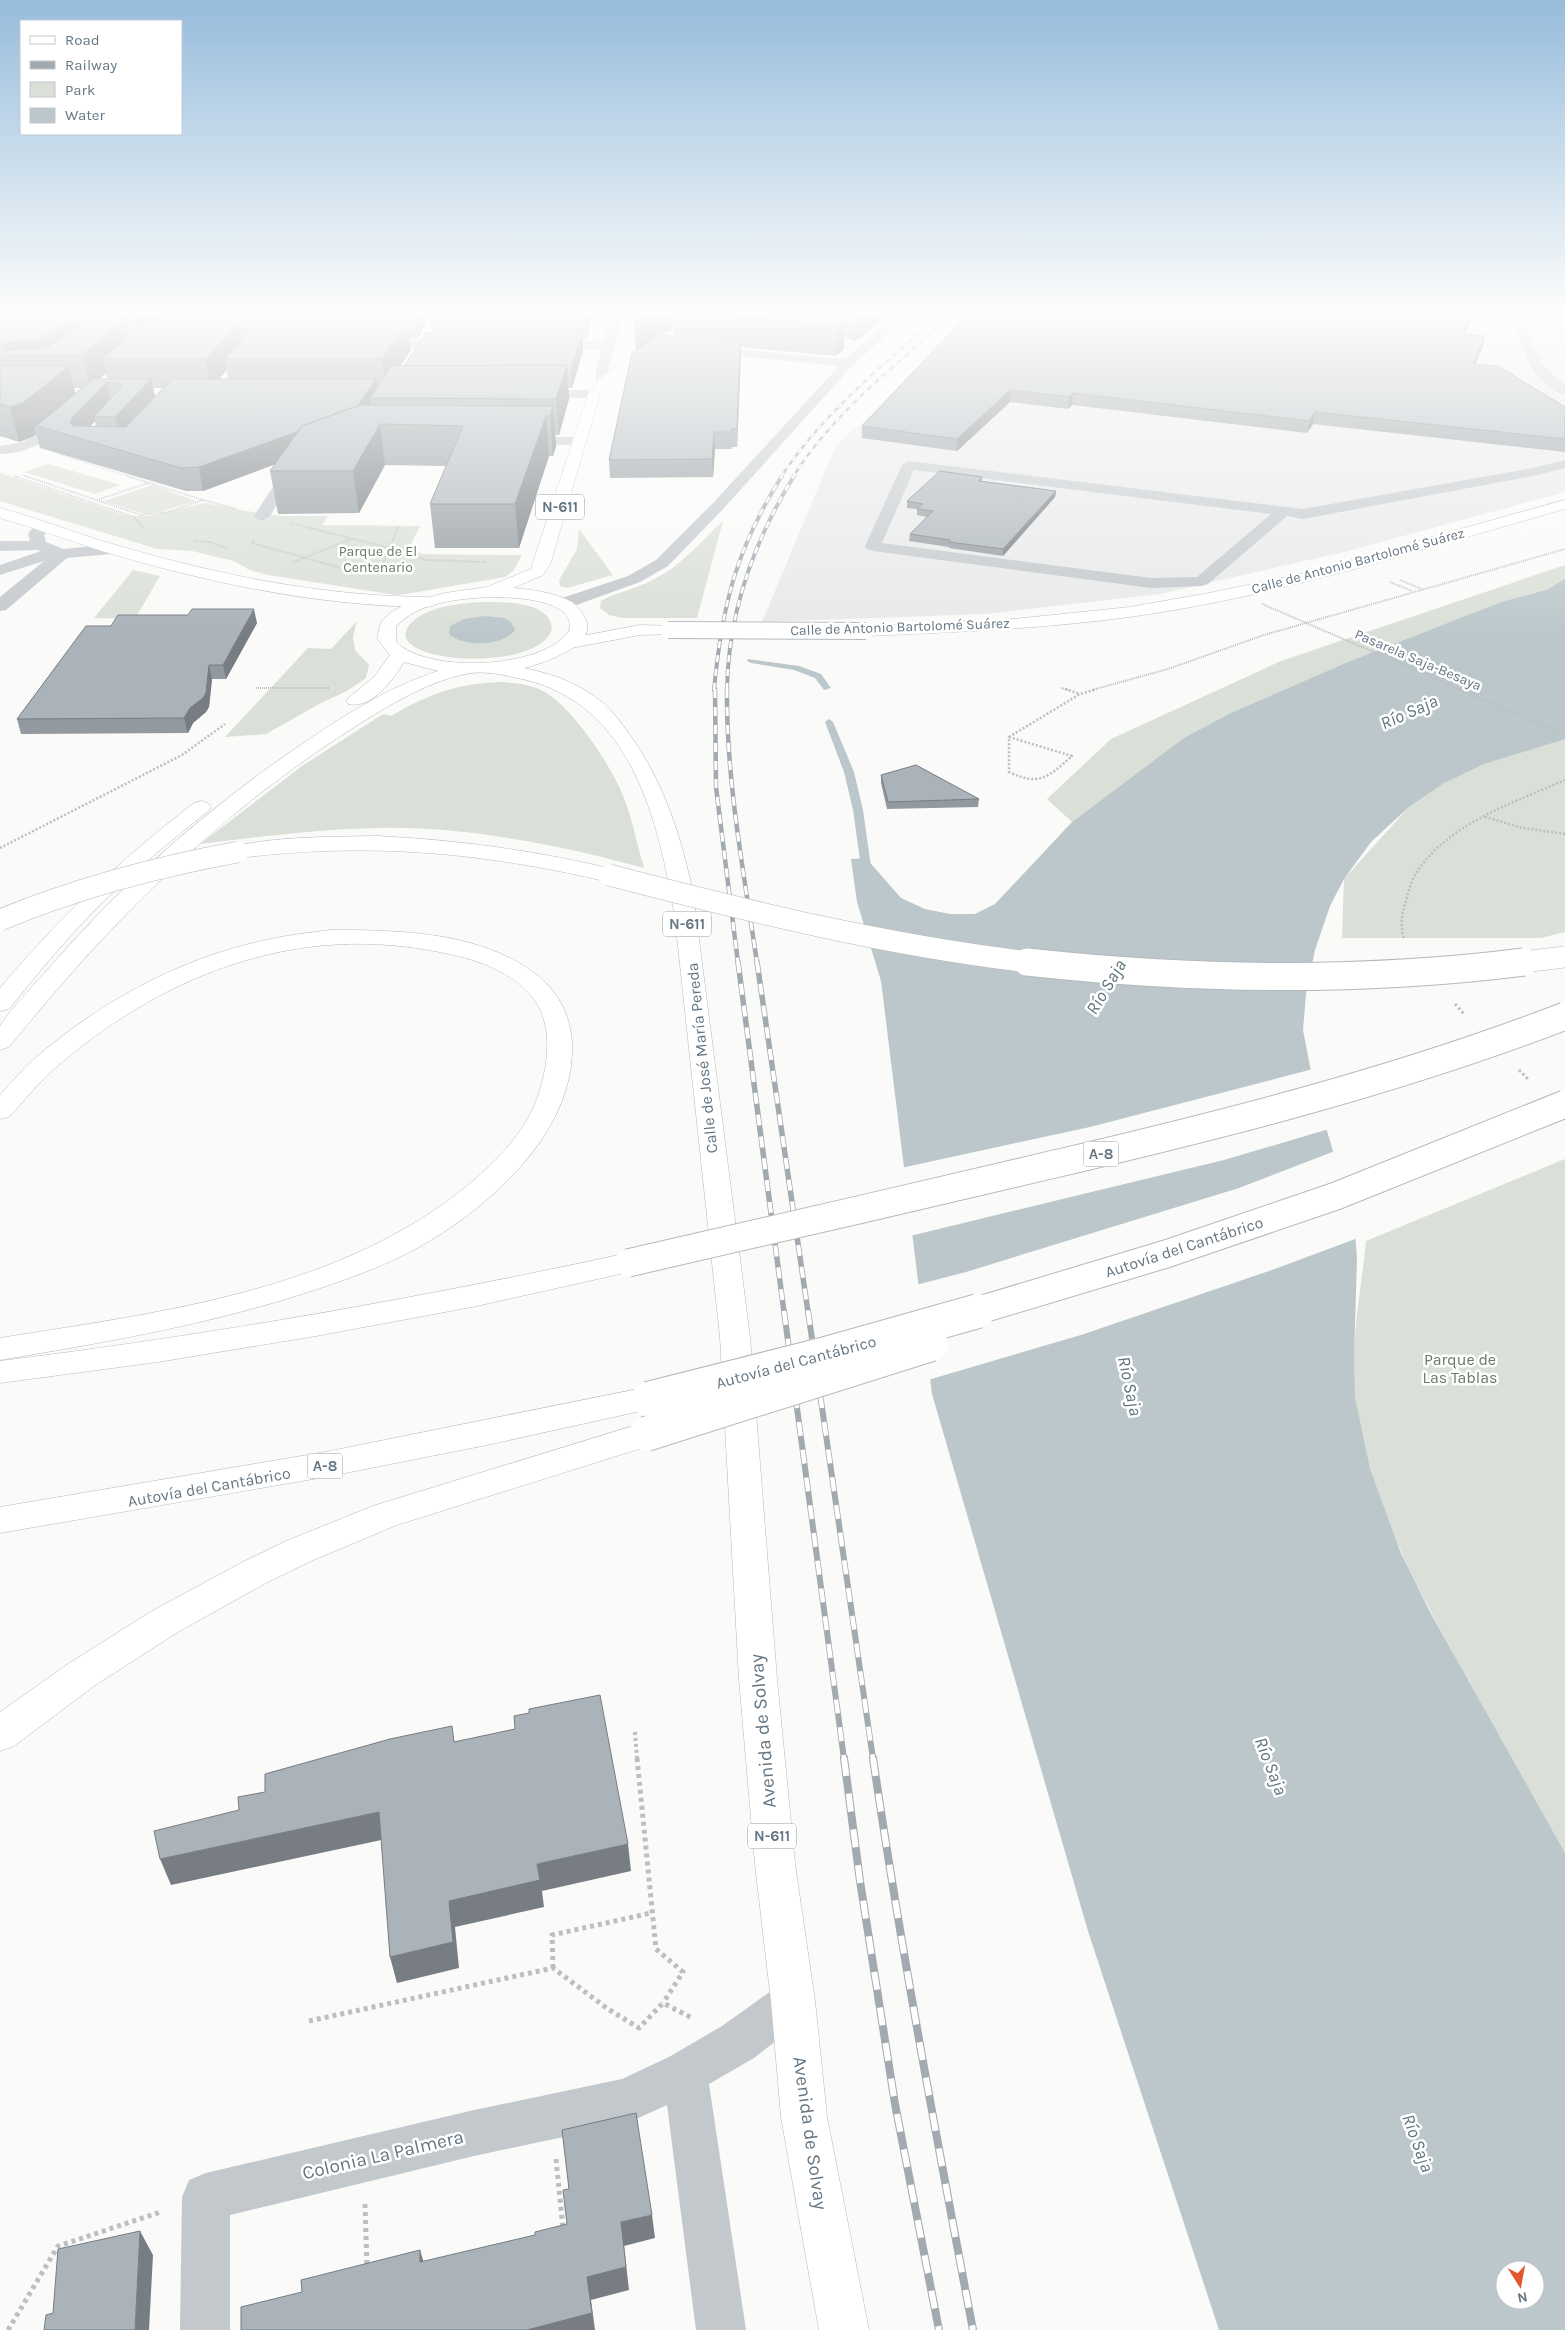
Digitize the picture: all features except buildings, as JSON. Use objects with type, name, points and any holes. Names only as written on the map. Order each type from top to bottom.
[{"type":"main road","name":"N-611","points":[[537,572],[545,558],[588,419]]},
{"type":"main road","name":"Calle de Antonio Bartolomé Suárez","points":[[590,620],[640,630],[866,631],[1014,624],[1130,612],[1299,579],[1565,504]]},
{"type":"main road","points":[[0,513],[45,526],[111,549],[243,581],[341,599],[392,603],[427,602]]},
{"type":"main road","points":[[489,592],[537,572],[543,576],[542,587],[554,601]]},
{"type":"main road","points":[[0,1004],[39,957],[97,895],[156,842],[279,748],[381,683],[395,664],[400,653],[389,644],[386,638],[388,627],[392,621],[406,611],[427,602],[450,596],[489,592],[519,593],[554,601],[590,620],[561,647]]},
{"type":"main road","points":[[341,599],[392,621]]},
{"type":"main road","name":"Calle de Antonio Bartolomé Suárez","points":[[561,647],[640,630]]},
{"type":"main road","name":"N-611","points":[[400,653],[428,664],[466,668],[491,667],[522,662],[561,647]]},
{"type":"main road","name":"Calle de José María Pereda","points":[[561,647],[566,673],[583,696],[611,723],[632,750],[657,798],[671,839],[686,918],[715,1179],[735,1337]]},
{"type":"main road","name":"Calle de José María Pereda","points":[[491,667],[549,679],[583,696]]},
{"type":"main road","points":[[0,1042],[96,929],[135,888],[220,814],[294,759],[367,711],[403,690],[466,668]]},
{"type":"main road","points":[[0,920],[36,905],[105,881],[186,861],[238,852],[332,843],[418,843],[516,856],[609,875],[877,938],[993,958],[1093,970],[1201,977],[1320,978],[1460,970],[1565,957]]},
{"type":"main road","points":[[0,1111],[14,1092],[78,1034],[112,1010],[150,988],[200,967],[239,954],[319,938],[359,935],[433,941],[470,951],[504,965],[527,979],[543,994],[554,1013],[561,1039],[559,1069],[550,1100],[535,1130],[506,1166],[472,1196],[444,1218],[409,1241],[348,1269],[225,1307],[168,1320],[0,1349]]},
{"type":"main road","name":"A-8","points":[[0,1372],[264,1335],[387,1313],[628,1263],[1238,1120],[1408,1070],[1565,1016]]},
{"type":"main road","name":"Autovía del Cantábrico","points":[[0,1520],[168,1494],[309,1469],[648,1399],[874,1342],[1072,1284],[1337,1195],[1565,1104]]},
{"type":"main road","points":[[0,1734],[137,1637],[281,1559],[346,1530],[412,1507],[906,1352],[1074,1295],[1337,1195]]},
{"type":"main road","name":"Avenida de Solvay","points":[[735,1337],[758,1679],[775,1864],[793,2000],[804,2117],[844,2330]]},
{"type":"street","points":[[0,450],[38,442],[65,419]]},
{"type":"street","points":[[554,601],[634,580],[662,563],[719,505],[797,419]]},
{"type":"street","points":[[506,441],[580,442]]},
{"type":"street","points":[[262,516],[294,465],[309,459]]},
{"type":"street","points":[[1284,511],[1202,581],[1184,583],[1151,583],[873,546],[909,465],[1284,511],[1303,514],[1533,472],[1565,464]]},
{"type":"street","points":[[39,545],[36,534],[45,526]]},
{"type":"street","points":[[0,546],[39,545],[59,553]]},
{"type":"street","points":[[0,570],[59,553],[111,549]]},
{"type":"street","points":[[0,606],[59,553]]},
{"type":"street","name":"Colonia La Palmera","points":[[206,2197],[551,2116],[625,2101],[685,2073],[738,2042],[793,2000]]},
{"type":"street","points":[[685,2073],[720,2330]]},
{"type":"street","points":[[205,2330],[206,2197]]},
{"type":"path","points":[[21,447],[203,500],[390,548],[426,560],[490,563]]},
{"type":"path","points":[[17,473],[141,515],[168,512],[203,500]]},
{"type":"path","points":[[12,476],[134,517],[148,531]]},
{"type":"path","points":[[96,500],[149,483]]},
{"type":"path","points":[[262,516],[252,543],[341,568]]},
{"type":"path","points":[[377,578],[399,526]]},
{"type":"path","points":[[243,581],[251,575],[268,575],[351,539]]},
{"type":"path","points":[[186,541],[210,542],[230,550]]},
{"type":"path","points":[[1009,737],[1080,694],[1168,669],[1264,635],[1565,549]]},
{"type":"path","points":[[1406,582],[1423,589]]},
{"type":"path","points":[[1395,584],[1412,592]]},
{"type":"path","name":"Pasarela Saja-Besaya","points":[[1262,604],[1565,735]]},
{"type":"path","points":[[256,688],[334,688]]},
{"type":"path","points":[[1061,688],[1080,694]]},
{"type":"path","points":[[0,848],[182,755],[225,724]]},
{"type":"path","points":[[1009,737],[1072,756],[1043,780],[1023,780],[1009,772],[1009,737]]},
{"type":"path","points":[[1484,817],[1522,828],[1565,834]]},
{"type":"path","points":[[635,1732],[651,1913],[656,1949],[683,1972],[663,2003]]},
{"type":"path","points":[[553,1968],[552,1935],[651,1913]]},
{"type":"path","points":[[309,2021],[553,1968],[608,2009],[639,2028]]},
{"type":"path","points":[[551,2116],[564,2237]]},
{"type":"path","points":[[363,2160],[367,2274]]},
{"type":"path","points":[[8,2330],[58,2246],[206,2197]]},
{"type":"shaded area","points":[[867,419],[1565,419],[1565,492],[1348,551],[1160,594],[986,614],[762,622],[836,445]]},
{"type":"green space","points":[[49,464],[120,485],[95,494],[24,472]]},
{"type":"green space","name":"Parque de El Centenario","points":[[0,473],[127,516],[149,516],[205,503],[283,516],[328,516],[322,525],[420,526],[409,548],[423,554],[522,555],[514,570],[505,577],[396,595],[268,575],[250,570],[234,561],[192,551],[157,549],[0,501]]},
{"type":"green space","points":[[152,485],[196,501],[163,511],[144,514],[104,501]]},
{"type":"green space","points":[[723,521],[697,618],[622,618],[609,615],[600,608],[601,601],[651,581],[667,572],[684,559]]},
{"type":"green space","points":[[579,529],[613,575],[567,588],[560,586],[559,580],[577,549]]},
{"type":"green space","points":[[1565,565],[1565,584],[1501,602],[1286,689],[1184,739],[1072,822],[1047,799],[1111,739],[1281,661]]},
{"type":"green space","points":[[133,570],[160,576],[135,619],[94,618]]},
{"type":"green space","points":[[480,602],[515,603],[532,607],[548,617],[552,625],[551,632],[537,646],[515,654],[487,658],[459,658],[433,654],[414,646],[406,636],[412,622],[427,612],[444,607]]},
{"type":"green space","points":[[357,621],[353,637],[355,650],[369,665],[366,678],[347,691],[321,703],[266,734],[225,737],[308,648],[331,649]]},
{"type":"green space","points":[[500,682],[516,683],[541,690],[565,709],[590,738],[601,754],[624,798],[644,868],[580,852],[512,839],[444,830],[410,828],[333,830],[200,844],[302,766],[383,714],[391,716],[431,696],[456,688]]},
{"type":"green space","points":[[1565,719],[1565,932],[1541,938],[1342,938],[1344,879],[1409,807],[1511,735]]},
{"type":"green space","name":"Parque de Las Tablas","points":[[1565,1159],[1565,1853],[1449,1646],[1397,1542],[1382,1506],[1360,1432],[1355,1395],[1354,1357],[1366,1241]]},
{"type":"water","name":"Río Saja","points":[[1565,579],[1565,739],[1484,764],[1444,783],[1409,807],[1371,842],[1344,879],[1330,906],[1315,950],[1306,994],[1303,1030],[1314,1087],[1354,1222],[1357,1257],[1354,1360],[1355,1397],[1370,1469],[1400,1551],[1429,1610],[1565,1853],[1565,2330],[1219,2330],[1088,1931],[932,1394],[881,981],[857,902],[851,859],[866,858],[901,898],[925,909],[950,914],[975,914],[995,904],[1072,822],[1184,738],[1231,713],[1346,663],[1501,602],[1548,589]]},
{"type":"water","points":[[485,616],[504,618],[511,622],[515,630],[501,639],[483,643],[464,642],[449,634],[450,626],[464,619]]},
{"type":"pier","points":[[1313,1069],[1329,1129],[1224,1160],[910,1236],[901,1168],[1090,1127]]},
{"type":"pier","points":[[1335,1151],[1356,1222],[1358,1238],[1272,1270],[1081,1335],[928,1380],[916,1285],[966,1272],[1239,1188]]},
{"type":"waterway","points":[[751,661],[796,668],[818,676],[827,688]]},
{"type":"waterway","points":[[829,722],[849,772],[858,810],[867,874]]},
{"type":"railway","points":[[781,477],[798,453],[827,419]]},
{"type":"railway","points":[[793,477],[839,419]]},
{"type":"railway","points":[[714,690],[717,659],[727,604],[734,578],[753,528],[782,476]]},
{"type":"railway","points":[[727,690],[732,633],[746,578],[767,526],[794,476]]},
{"type":"railway","points":[[715,689],[716,787],[738,963]]},
{"type":"railway","points":[[727,690],[729,758],[757,963]]},
{"type":"railway","points":[[738,962],[784,1312]]},
{"type":"railway","points":[[757,962],[808,1312]]},
{"type":"railway","points":[[784,1311],[844,1759]]},
{"type":"railway","points":[[808,1311],[873,1759]]},
{"type":"railway","points":[[844,1758],[860,1881],[895,2104],[939,2330]]},
{"type":"railway","points":[[873,1758],[907,1973],[973,2330]]}]
